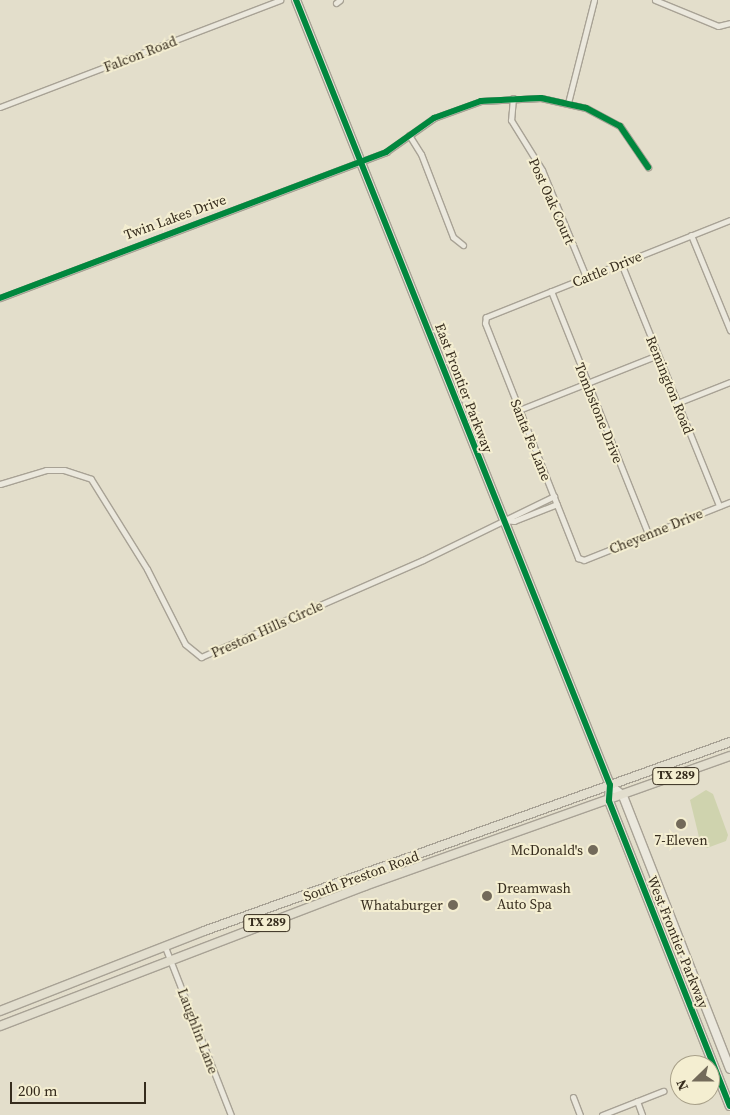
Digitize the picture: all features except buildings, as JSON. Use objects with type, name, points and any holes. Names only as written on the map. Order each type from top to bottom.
[{"type":"main road","name":"TX 289","points":[[610,785],[730,742]]},
{"type":"main road","name":"TX 289","points":[[609,800],[730,756]]},
{"type":"main road","name":"South Preston Road","points":[[0,1011],[164,946],[610,785]]},
{"type":"main road","name":"South Preston Road","points":[[0,1026],[170,959],[609,800]]},
{"type":"street","name":"Falcon Road","points":[[0,107],[280,0]]},
{"type":"street","name":"East Frontier Parkway","points":[[296,0],[502,520],[610,785]]},
{"type":"street","points":[[568,103],[594,0]]},
{"type":"street","points":[[655,0],[718,26],[730,23]]},
{"type":"street","name":"Twin Lakes Drive","points":[[0,298],[386,152],[409,135],[459,107],[513,98],[568,103],[620,126],[648,167]]},
{"type":"street","name":"Post Oak Court","points":[[513,98],[511,120],[516,132],[542,170],[586,277]]},
{"type":"street","points":[[409,135],[453,237],[463,245]]},
{"type":"street","name":"Cattle Drive","points":[[484,320],[551,291],[730,220]]},
{"type":"street","points":[[691,235],[730,330]]},
{"type":"street","name":"Remington Road","points":[[621,263],[719,506]]},
{"type":"street","name":"Tombstone Drive","points":[[551,291],[648,534]]},
{"type":"street","name":"Santa Fe Lane","points":[[484,320],[557,504],[581,559]]},
{"type":"street","points":[[520,410],[658,355]]},
{"type":"street","points":[[677,403],[730,382]]},
{"type":"street","name":"Preston Hills Circle","points":[[0,484],[46,470],[64,470],[91,479],[116,515],[190,652],[201,657],[554,496]]},
{"type":"street","name":"Cheyenne Drive","points":[[581,559],[730,502]]},
{"type":"street","points":[[502,520],[514,521],[557,504]]},
{"type":"street","name":"West Frontier Parkway","points":[[610,785],[623,796],[730,1068]]},
{"type":"street","name":"West Frontier Parkway","points":[[610,785],[609,800],[730,1106]]},
{"type":"street","name":"Laughlin Lane","points":[[164,946],[231,1115]]},
{"type":"street","points":[[602,1115],[663,1091]]},
{"type":"street","points":[[573,1097],[580,1115]]},
{"type":"street","points":[[637,1101],[642,1115]]},
{"type":"green space","points":[[706,790],[713,794],[728,835],[726,841],[707,848],[699,837],[690,800]]},
{"type":"cycle path","points":[[296,0],[610,785],[609,801],[730,1106]]},
{"type":"cycle path","points":[[0,298],[386,152],[434,118],[481,101],[541,98],[586,108],[620,126],[648,167]]},
{"type":"place","name":"7-Eleven","points":[[681,824]]},
{"type":"place","name":"McDonald's","points":[[593,850]]},
{"type":"place","name":"Dreamwash Auto Spa","points":[[487,896]]},
{"type":"place","name":"Whataburger","points":[[453,905]]}]
